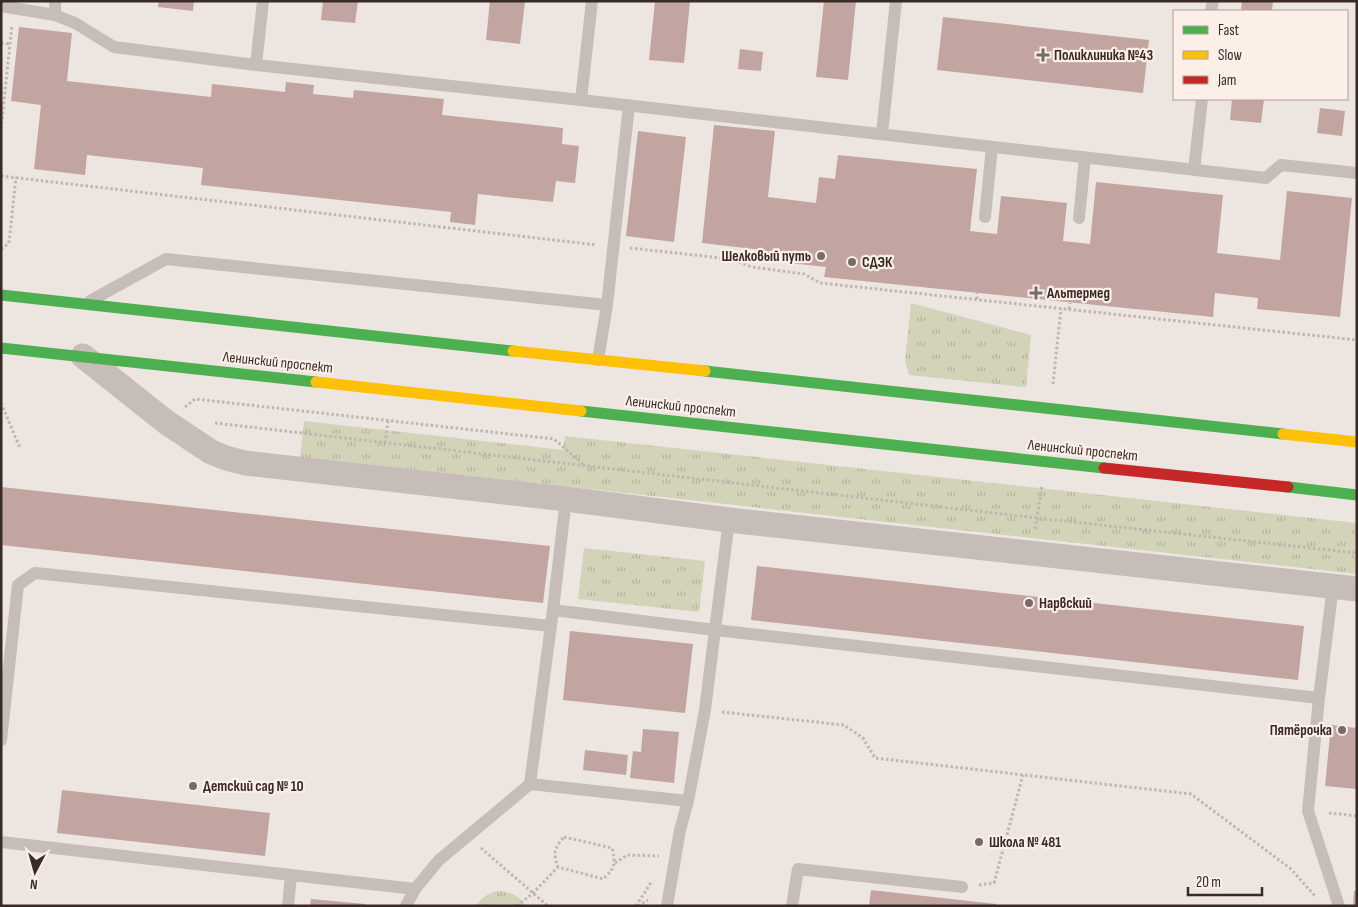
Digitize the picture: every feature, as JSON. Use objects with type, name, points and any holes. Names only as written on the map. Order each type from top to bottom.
[{"type":"main road","points":[[1,295],[1357,442]]},
{"type":"main road","name":"Ленинский проспект","points":[[1,348],[1357,495]]},
{"type":"street","points":[[83,356],[166,422],[211,452],[245,463],[566,499],[729,520],[1345,587]]},
{"type":"lane","points":[[55,1],[55,15]]},
{"type":"lane","points":[[256,65],[263,1]]},
{"type":"lane","points":[[582,100],[592,1]]},
{"type":"lane","points":[[882,134],[896,1]]},
{"type":"lane","points":[[7,7],[55,15],[75,22],[114,47],[256,65],[629,105],[1266,178],[1281,165],[1357,173]]},
{"type":"lane","points":[[1194,170],[1202,100]]},
{"type":"lane","points":[[598,360],[607,305],[629,105]]},
{"type":"lane","points":[[985,217],[992,147]]},
{"type":"lane","points":[[1079,218],[1085,158]]},
{"type":"lane","points":[[84,304],[166,259],[607,305]]},
{"type":"lane","points":[[406,906],[414,889],[439,860],[530,784],[552,626],[566,499]]},
{"type":"lane","points":[[667,906],[680,830],[688,801],[705,710],[729,520]]},
{"type":"lane","points":[[1,740],[3,737],[18,584],[35,573],[552,626]]},
{"type":"lane","points":[[1339,906],[1308,811],[1319,698],[1345,587]]},
{"type":"lane","points":[[554,610],[1319,698]]},
{"type":"lane","points":[[530,784],[688,801]]},
{"type":"lane","points":[[1,842],[414,889]]},
{"type":"lane","points":[[792,906],[798,869],[962,887]]},
{"type":"lane","points":[[288,906],[291,875]]},
{"type":"path","points":[[1,129],[10,44],[7,7]]},
{"type":"path","points":[[1,43],[10,44]]},
{"type":"path","points":[[1,176],[731,259],[752,267],[804,274],[820,283],[1357,340]]},
{"type":"path","points":[[1,249],[9,244],[16,177]]},
{"type":"path","points":[[977,293],[977,299]]},
{"type":"path","points":[[1069,309],[1070,303]]},
{"type":"path","points":[[1052,391],[1062,308]]},
{"type":"path","points":[[183,409],[195,399],[554,439],[585,466]]},
{"type":"path","points":[[1,403],[20,448]]},
{"type":"path","points":[[385,443],[388,421]]},
{"type":"path","points":[[207,422],[1357,553]]},
{"type":"path","points":[[1034,532],[1042,485]]},
{"type":"path","points":[[705,710],[844,725],[863,738],[875,758],[1191,794],[1291,869],[1317,898]]},
{"type":"path","points":[[962,887],[994,883],[1024,775]]},
{"type":"path","points":[[1308,811],[1357,816]]},
{"type":"path","points":[[467,836],[548,906]]},
{"type":"path","points":[[564,837],[612,848],[614,864],[611,872],[603,879],[558,867],[555,857],[556,846],[564,837]]},
{"type":"path","points":[[614,864],[627,855],[663,856]]},
{"type":"path","points":[[517,906],[533,893],[558,867]]},
{"type":"green space","points":[[911,303],[1031,335],[1026,387],[909,375],[905,361]]},
{"type":"green space","points":[[304,421],[563,450],[565,436],[1357,523],[1357,574],[300,457]]},
{"type":"green space","points":[[584,548],[705,561],[699,612],[578,599]]},
{"type":"green space","points":[[498,891],[514,895],[525,906],[476,906],[486,896]]},
{"type":"building","points":[[159,1],[194,1],[193,11],[158,7]]},
{"type":"building","points":[[323,1],[358,1],[355,23],[321,20]]},
{"type":"building","points":[[490,1],[525,1],[520,44],[486,40]]},
{"type":"building","points":[[655,1],[690,1],[684,63],[649,60]]},
{"type":"building","points":[[824,1],[856,1],[848,80],[816,77]]},
{"type":"building","points":[[1242,1],[1273,1],[1272,10],[1241,10]]},
{"type":"building","name":"Поликлиника №43","points":[[943,17],[1149,40],[1143,93],[937,70]]},
{"type":"building","points":[[19,27],[72,33],[67,81],[211,97],[212,84],[285,92],[286,82],[314,85],[313,94],[353,98],[354,90],[444,99],[442,115],[563,128],[562,144],[579,146],[575,183],[556,181],[553,202],[478,194],[475,225],[450,222],[451,212],[201,185],[203,168],[87,155],[85,175],[34,169],[41,105],[11,101]]},
{"type":"building","points":[[740,49],[763,52],[761,71],[738,69]]},
{"type":"building","points":[[1232,100],[1264,100],[1261,123],[1230,120]]},
{"type":"building","points":[[1320,108],[1345,111],[1342,136],[1317,133]]},
{"type":"building","points":[[714,125],[775,131],[768,197],[816,203],[819,177],[835,179],[838,155],[977,169],[970,231],[997,234],[1001,196],[1067,203],[1063,241],[1090,244],[1096,182],[1223,195],[1217,253],[1280,260],[1287,191],[1352,198],[1340,317],[1257,309],[1258,298],[1215,293],[1213,317],[824,277],[826,267],[761,260],[762,250],[702,243]]},
{"type":"building","points":[[638,131],[686,137],[674,242],[626,236]]},
{"type":"building","points":[[1,487],[550,546],[543,603],[1,545]]},
{"type":"building","points":[[757,566],[1304,626],[1298,680],[751,620]]},
{"type":"building","points":[[570,631],[693,644],[685,713],[563,700]]},
{"type":"building","points":[[1331,725],[1357,728],[1357,789],[1325,786]]},
{"type":"building","points":[[643,729],[679,732],[674,783],[630,778],[633,751],[641,752]]},
{"type":"building","points":[[585,750],[628,755],[626,775],[583,770]]},
{"type":"building","points":[[62,790],[270,813],[265,856],[57,833]]},
{"type":"building","points":[[871,890],[996,904],[996,906],[869,906]]},
{"type":"building","points":[[1354,891],[1357,891],[1357,906],[1353,906]]},
{"type":"building","points":[[311,899],[365,904],[365,906],[310,906]]},
{"type":"traffic: fast","points":[[1,295],[513,351]]},
{"type":"traffic: fast","points":[[1,348],[316,382]]},
{"type":"traffic: fast","points":[[705,371],[1283,434]]},
{"type":"traffic: fast","points":[[581,411],[1104,468]]},
{"type":"traffic: fast","points":[[1288,487],[1357,495]]},
{"type":"traffic: slow","points":[[513,351],[705,371]]},
{"type":"traffic: slow","points":[[316,382],[581,411]]},
{"type":"traffic: slow","points":[[1283,434],[1357,442]]},
{"type":"traffic: jam","points":[[1104,468],[1288,487]]},
{"type":"place","name":"Поликлиника №43","points":[[1043,55]]},
{"type":"place","name":"Шелковый путь","points":[[821,256]]},
{"type":"place","name":"СДЭК","points":[[852,262]]},
{"type":"place","name":"Альтермед","points":[[1036,293]]},
{"type":"place","name":"Нарвский","points":[[1029,603]]},
{"type":"place","name":"Пятёрочка","points":[[1342,730]]},
{"type":"place","name":"Детский сад № 10","points":[[193,786]]},
{"type":"place","name":"Школа № 481","points":[[979,842]]}]
